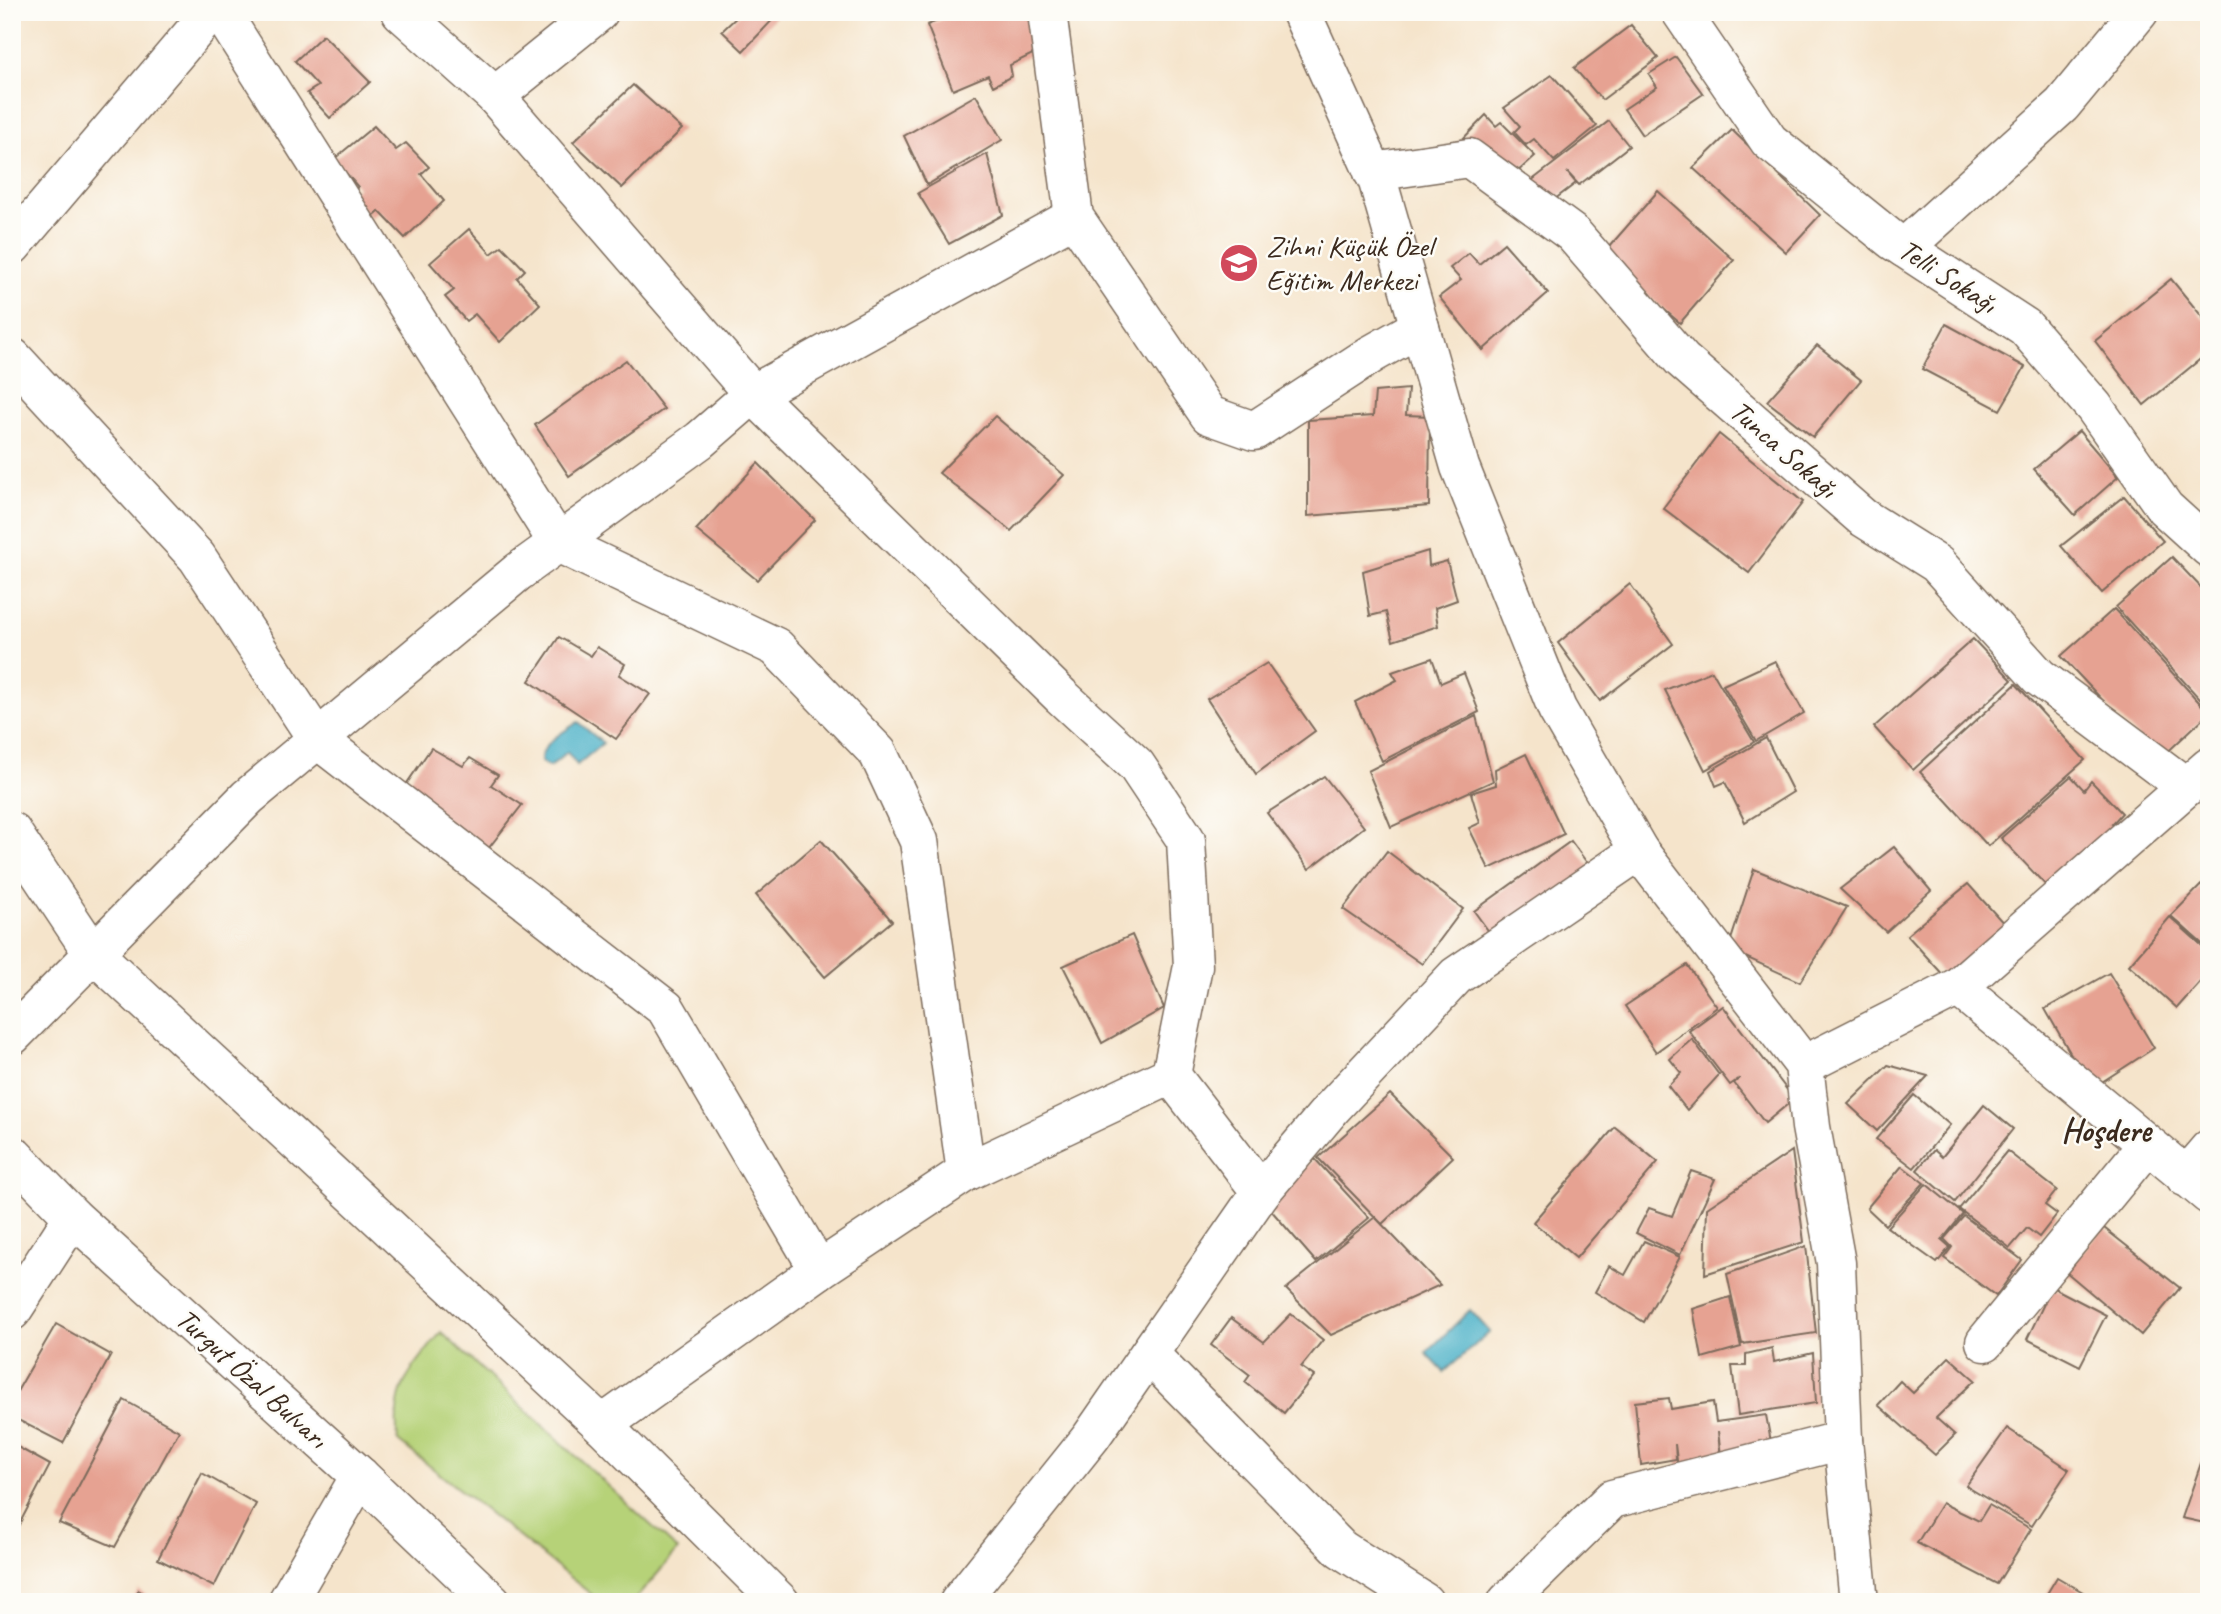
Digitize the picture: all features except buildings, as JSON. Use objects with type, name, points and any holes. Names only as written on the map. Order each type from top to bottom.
[{"type":"street","points":[[12,246],[211,12]]},
{"type":"street","points":[[221,12],[558,543],[776,647],[878,753],[919,841],[966,1171]]},
{"type":"street","points":[[401,12],[495,96],[753,394],[1051,687],[1136,765],[1186,840],[1194,966],[1171,1075],[1261,1192]]},
{"type":"street","points":[[495,96],[599,12]]},
{"type":"street","points":[[1047,12],[1074,217],[1209,415],[1254,430],[1372,354],[1420,327]]},
{"type":"street","points":[[1301,12],[1373,172],[1460,467],[1557,709],[1639,851],[1804,1065],[1811,1127],[1836,1263],[1843,1440],[1859,1602]]},
{"type":"street","name":"Telli Sokağı","points":[[1681,12],[1769,141],[1903,248],[2025,327],[2094,407],[2165,508],[2209,548]]},
{"type":"street","points":[[1903,248],[2062,105],[2139,12]]},
{"type":"street","name":"Tunca Sokağı","points":[[1373,172],[1469,158],[1573,234],[1682,360],[1862,517],[1937,564],[2039,677],[2197,777]]},
{"type":"street","points":[[12,1036],[248,797],[558,543],[700,440],[753,394],[1074,217]]},
{"type":"street","points":[[12,357],[197,557],[317,739],[666,1009],[820,1270]]},
{"type":"street","points":[[1804,1065],[1958,987],[2197,777]]},
{"type":"street","points":[[12,832],[92,952],[602,1425],[780,1602]]},
{"type":"street","points":[[959,1602],[1091,1437],[1261,1192],[1332,1108],[1456,976],[1639,851]]},
{"type":"street","points":[[1958,987],[2147,1145],[2201,1174]]},
{"type":"street","points":[[602,1425],[820,1270],[966,1171],[1171,1075]]},
{"type":"street","points":[[1985,1342],[2147,1145]]},
{"type":"street","name":"Turgut Özal Bulvarı","points":[[12,1154],[73,1217],[360,1476],[492,1602]]},
{"type":"street","points":[[12,1311],[73,1217]]},
{"type":"street","points":[[1149,1354],[1341,1549],[1424,1602]]},
{"type":"street","points":[[1507,1602],[1612,1499],[1843,1440]]},
{"type":"street","points":[[287,1602],[360,1476]]},
{"type":"green space","points":[[441,1332],[678,1550],[633,1602],[601,1602],[398,1441],[397,1407],[400,1393],[412,1370]]},
{"type":"water","points":[[578,722],[603,743],[577,765],[567,752],[550,767],[541,762],[544,749]]},
{"type":"water","points":[[1470,1310],[1490,1332],[1444,1372],[1426,1353]]},
{"type":"place","name":"Zihni Küçük Özel Eğitim Merkezi","points":[[1239,263]]},
{"type":"district","name":"Hoşdere","points":[[2106,1129]]}]
